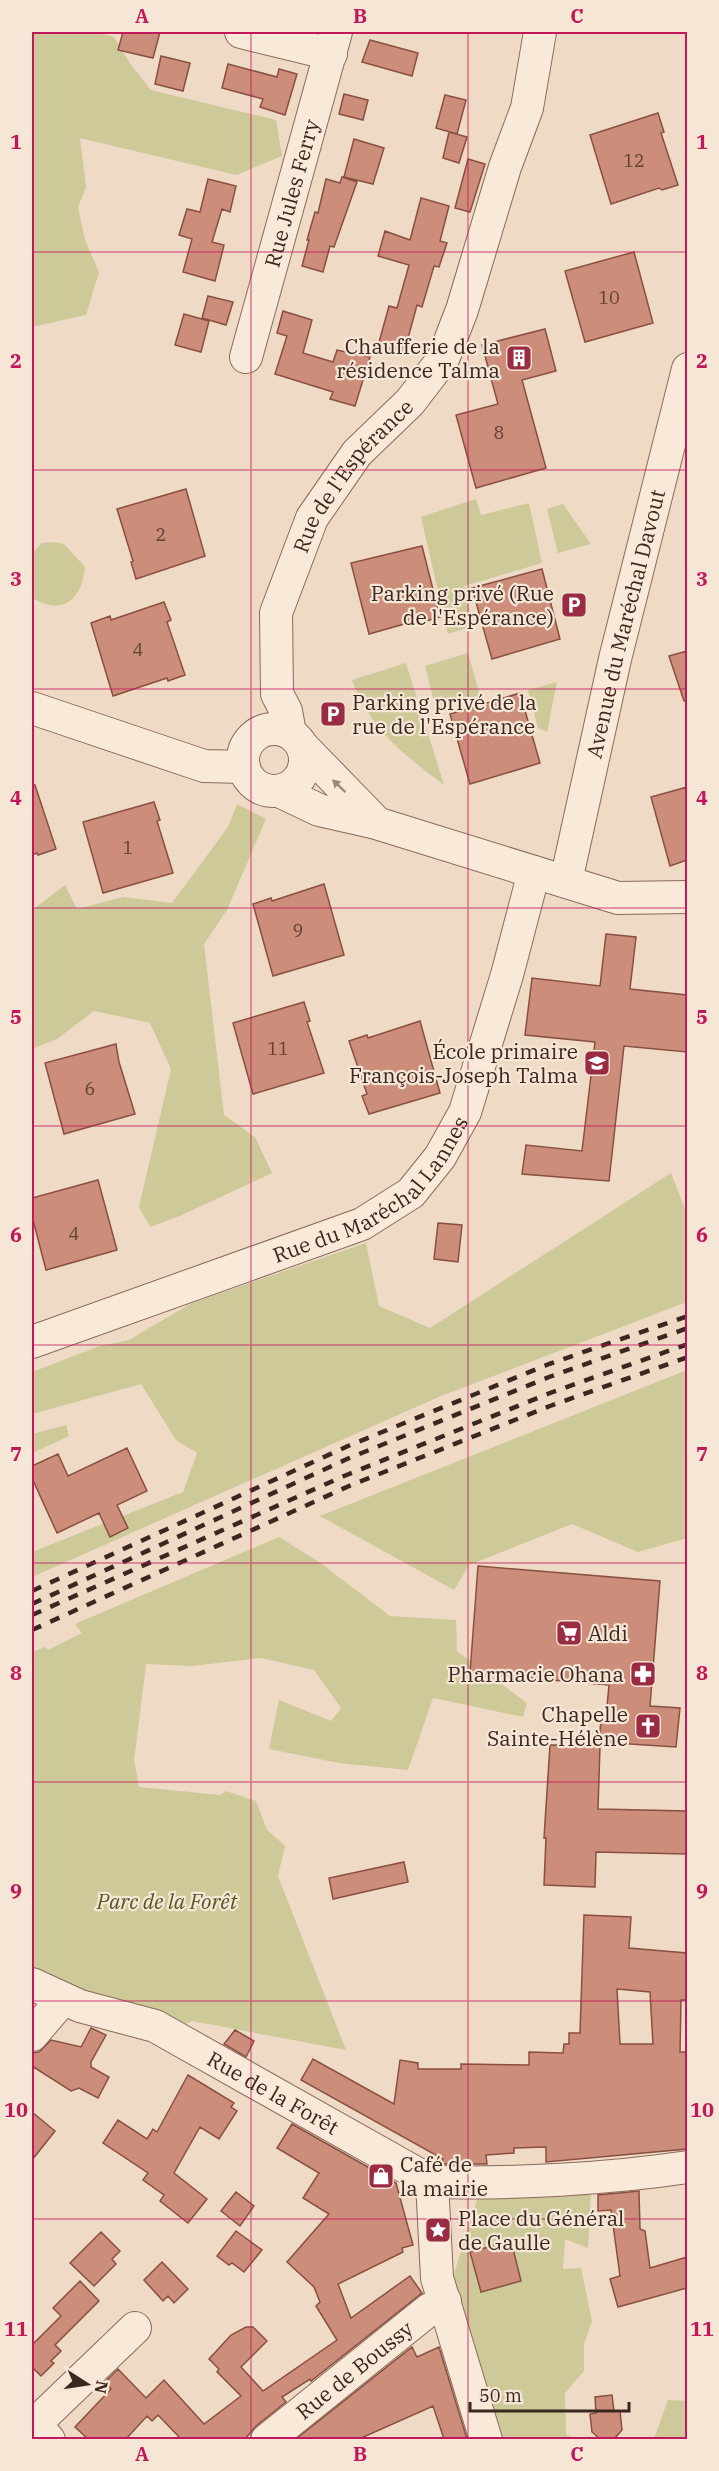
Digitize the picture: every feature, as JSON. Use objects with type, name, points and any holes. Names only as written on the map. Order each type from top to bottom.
[{"type":"street","points":[[241,32],[334,43]]},
{"type":"street","name":"Rue de l'Espérance","points":[[285,737],[278,694],[276,613],[312,518],[357,453],[410,402],[443,359],[462,310],[505,167],[527,108],[540,32]]},
{"type":"street","name":"Rue Jules Ferry","points":[[246,357],[334,43]]},
{"type":"street","name":"Avenue du Maréchal Davout","points":[[566,881],[615,659],[687,369]]},
{"type":"street","points":[[32,708],[204,766],[244,767]]},
{"type":"street","points":[[285,737],[246,747],[244,767],[247,776],[260,789],[279,792],[319,810],[376,823],[618,898],[687,897]]},
{"type":"street","points":[[279,792],[288,789],[302,776],[305,767],[285,737]]},
{"type":"street","points":[[285,737],[376,823]]},
{"type":"street","name":"Rue du Maréchal Lannes","points":[[32,1342],[362,1224],[411,1193],[440,1157],[465,1112],[507,975],[534,872]]},
{"type":"street","name":"Rue de la Forêt","points":[[32,1984],[62,2000],[155,2026],[432,2182]]},
{"type":"street","points":[[32,2035],[62,2000]]},
{"type":"street","points":[[486,2439],[436,2264],[432,2182],[478,2183],[656,2172],[687,2167]]},
{"type":"street","name":"Rue de Boussy","points":[[267,2439],[430,2309],[445,2301]]},
{"type":"street","points":[[49,2439],[35,2424],[135,2328]]},
{"type":"green space","points":[[32,32],[97,32],[114,37],[131,65],[151,90],[276,120],[282,156],[236,175],[80,138],[86,187],[78,207],[85,240],[99,272],[86,315],[32,327]]},
{"type":"green space","points":[[476,499],[481,515],[529,503],[542,563],[464,586],[473,626],[448,634],[421,517]]},
{"type":"green space","points":[[563,504],[591,544],[558,553],[547,509]]},
{"type":"green space","points":[[42,543],[64,544],[85,567],[80,588],[69,602],[62,605],[43,603],[32,598],[32,553]]},
{"type":"green space","points":[[468,653],[480,695],[436,709],[425,666]]},
{"type":"green space","points":[[406,663],[444,785],[389,739],[368,712],[352,680]]},
{"type":"green space","points":[[557,682],[547,732],[538,728],[528,690]]},
{"type":"green space","points":[[237,804],[266,819],[227,910],[204,944],[224,1115],[255,1137],[272,1173],[182,1215],[150,1227],[139,1207],[171,1069],[150,1023],[94,1011],[57,1039],[32,1049],[32,910],[65,885],[77,909],[123,897],[172,903],[228,827]]},
{"type":"green space","points":[[671,1173],[687,1214],[687,1302],[441,1396],[32,1577],[32,1552],[183,1492],[197,1453],[176,1440],[141,1384],[32,1414],[32,1372],[100,1346],[129,1340],[192,1303],[366,1243],[379,1306],[430,1328]]},
{"type":"green space","points":[[687,1370],[687,1538],[638,1552],[572,1524],[469,1565],[454,1590],[320,1516]]},
{"type":"green space","points":[[66,1425],[69,1436],[32,1453],[32,1434]]},
{"type":"green space","name":"Parc de la Forêt","points":[[279,1537],[319,1562],[390,1616],[456,1620],[457,1651],[527,1703],[523,1717],[433,1698],[408,1770],[339,1763],[269,1749],[279,1700],[331,1721],[341,1708],[314,1670],[261,1658],[192,1666],[146,1664],[134,1760],[139,1787],[220,1795],[226,1791],[256,1801],[267,1830],[285,1846],[278,1876],[346,2050],[192,2021],[172,2031],[71,1991],[32,1967],[32,1652],[45,1647],[48,1650],[82,1633],[75,1624]]},
{"type":"green space","points":[[480,2190],[591,2191],[588,2248],[565,2239],[563,2269],[581,2268],[592,2321],[584,2344],[584,2371],[565,2393],[566,2435],[576,2439],[498,2439],[450,2287]]},
{"type":"green space","points":[[668,2400],[687,2401],[687,2439],[654,2439]]},
{"type":"building","points":[[123,32],[160,32],[153,58],[118,50]]},
{"type":"building","points":[[370,40],[418,53],[412,76],[362,62]]},
{"type":"building","points":[[161,56],[190,63],[183,91],[155,84]]},
{"type":"building","points":[[228,64],[277,77],[279,69],[297,74],[285,115],[260,107],[263,99],[222,88]]},
{"type":"building","points":[[344,94],[368,100],[363,120],[339,114]]},
{"type":"building","points":[[445,95],[466,100],[457,134],[436,128]]},
{"type":"building","points":[[658,113],[664,132],[661,133],[678,185],[662,190],[659,188],[611,204],[590,135]]},
{"type":"building","points":[[449,132],[467,137],[459,163],[443,158]]},
{"type":"building","points":[[354,139],[384,148],[373,184],[344,177]]},
{"type":"building","points":[[468,159],[485,164],[470,212],[455,208]]},
{"type":"building","points":[[342,177],[357,182],[334,247],[330,246],[323,272],[302,266],[309,240],[307,240],[315,212],[318,213],[326,179],[340,183]]},
{"type":"building","points":[[208,179],[236,186],[230,212],[222,209],[212,242],[224,245],[215,281],[183,272],[192,239],[179,235],[187,209],[200,212]]},
{"type":"building","points":[[421,198],[449,206],[440,241],[447,243],[439,267],[434,266],[422,307],[417,305],[404,353],[378,346],[389,306],[397,308],[409,265],[378,256],[385,231],[410,240]]},
{"type":"building","points":[[634,252],[653,323],[585,342],[565,271]]},
{"type":"building","points":[[208,296],[233,302],[226,325],[202,318]]},
{"type":"building","points":[[283,311],[312,320],[303,353],[333,362],[337,350],[370,357],[355,406],[330,399],[333,392],[275,374],[287,336],[277,333]]},
{"type":"building","points":[[184,314],[209,321],[201,352],[175,345]]},
{"type":"building","points":[[545,329],[556,371],[522,380],[546,468],[476,488],[456,415],[498,404],[482,345]]},
{"type":"building","points":[[186,489],[205,556],[136,579],[131,562],[133,561],[117,509]]},
{"type":"building","points":[[422,546],[440,617],[423,622],[422,619],[369,634],[351,563]]},
{"type":"building","points":[[542,569],[560,639],[492,659],[472,588]]},
{"type":"building","points":[[164,602],[171,620],[167,622],[185,675],[168,681],[167,678],[113,696],[91,623],[110,616],[111,620]]},
{"type":"building","points":[[687,651],[687,701],[684,701],[669,656]]},
{"type":"building","points":[[520,693],[540,763],[470,784],[450,714]]},
{"type":"building","points":[[32,785],[35,785],[56,849],[38,855],[37,853],[32,855]]},
{"type":"building","points":[[687,787],[687,860],[670,866],[651,797]]},
{"type":"building","points":[[154,802],[160,820],[157,821],[173,873],[103,893],[83,822]]},
{"type":"building","points":[[324,884],[344,955],[273,976],[253,904],[271,898],[272,901]]},
{"type":"building","points":[[606,934],[636,937],[630,989],[687,995],[687,1052],[624,1046],[609,1181],[522,1174],[526,1145],[582,1151],[595,1042],[525,1035],[532,978],[600,986]]},
{"type":"building","points":[[304,1002],[310,1021],[307,1022],[324,1073],[253,1094],[233,1023]]},
{"type":"building","points":[[420,1021],[440,1093],[369,1114],[362,1096],[367,1094],[349,1041],[367,1035],[368,1038]]},
{"type":"building","points":[[116,1044],[119,1062],[135,1114],[64,1134],[45,1063]]},
{"type":"building","points":[[98,1180],[117,1250],[46,1270],[32,1216],[32,1198]]},
{"type":"building","points":[[438,1223],[462,1225],[458,1262],[434,1259]]},
{"type":"building","points":[[127,1448],[147,1491],[117,1505],[128,1528],[110,1537],[99,1513],[57,1533],[32,1478],[32,1466],[58,1454],[68,1476]]},
{"type":"building","points":[[478,1566],[660,1581],[650,1706],[680,1708],[676,1747],[599,1742],[601,1720],[606,1717],[609,1685],[470,1673]]},
{"type":"building","points":[[550,1745],[600,1746],[598,1809],[687,1811],[687,1854],[596,1852],[595,1887],[544,1885],[546,1838],[544,1838]]},
{"type":"building","points":[[404,1862],[408,1882],[333,1899],[329,1878]]},
{"type":"building","points":[[584,1915],[631,1917],[629,1948],[687,1953],[686,2000],[681,2000],[680,2052],[687,2052],[687,2149],[546,2162],[546,2147],[514,2148],[514,2153],[486,2155],[487,2164],[441,2164],[443,2159],[301,2080],[313,2059],[394,2104],[400,2060],[418,2063],[418,2069],[461,2069],[461,2064],[529,2065],[529,2052],[563,2053],[564,2044],[569,2044],[569,2033],[580,2033]],"holes":[[[617,1989],[650,1992],[653,2044],[620,2044]]]},
{"type":"building","points":[[91,2028],[106,2035],[91,2062],[91,2067],[109,2077],[98,2098],[79,2088],[71,2091],[32,2066],[32,2053],[39,2052],[51,2040],[81,2047]]},
{"type":"building","points":[[235,2030],[254,2041],[246,2057],[224,2044]]},
{"type":"building","points":[[188,2075],[234,2103],[231,2107],[237,2111],[219,2139],[200,2127],[174,2173],[207,2199],[188,2223],[160,2201],[164,2195],[143,2180],[148,2173],[103,2143],[118,2120],[147,2139],[153,2129],[157,2132]]},
{"type":"building","points":[[32,2112],[55,2131],[32,2160]]},
{"type":"building","points":[[292,2124],[396,2183],[413,2245],[402,2248],[403,2252],[338,2284],[351,2318],[410,2276],[422,2293],[311,2381],[310,2379],[282,2397],[286,2402],[256,2426],[245,2439],[181,2439],[158,2415],[152,2421],[147,2416],[126,2439],[88,2439],[75,2427],[111,2389],[105,2382],[118,2369],[146,2398],[164,2380],[204,2424],[241,2396],[217,2372],[219,2369],[209,2359],[231,2335],[246,2327],[253,2327],[267,2341],[241,2367],[263,2391],[337,2340],[316,2306],[320,2302],[314,2287],[287,2262],[329,2214],[303,2198],[319,2173],[277,2148]]},
{"type":"building","points":[[639,2191],[640,2229],[645,2231],[650,2268],[687,2257],[687,2288],[618,2307],[610,2279],[620,2276],[611,2210],[598,2211],[598,2195]]},
{"type":"building","points":[[236,2192],[254,2206],[240,2226],[221,2211]]},
{"type":"building","points":[[236,2231],[262,2250],[244,2272],[217,2256]]},
{"type":"building","points":[[101,2232],[120,2251],[112,2259],[116,2264],[94,2286],[70,2263]]},
{"type":"building","points":[[511,2241],[521,2281],[481,2292],[470,2252]]},
{"type":"building","points":[[162,2262],[188,2289],[174,2303],[168,2296],[163,2301],[144,2280]]},
{"type":"building","points":[[80,2281],[99,2301],[55,2345],[61,2351],[51,2361],[54,2363],[41,2376],[32,2367],[32,2345],[61,2316],[53,2308]]},
{"type":"building","points":[[412,2347],[417,2357],[439,2347],[467,2439],[444,2439],[433,2406],[359,2439],[296,2439]]},
{"type":"building","points":[[612,2395],[614,2411],[620,2411],[622,2430],[614,2439],[600,2439],[592,2432],[590,2414],[596,2413],[595,2397]]},
{"type":"railway","points":[[32,1591],[348,1446],[549,1364],[688,1316]]},
{"type":"railway","points":[[32,1604],[347,1459],[549,1377],[688,1328]]},
{"type":"railway","points":[[32,1615],[344,1476],[550,1393],[688,1344]]},
{"type":"railway","points":[[32,1630],[349,1486],[550,1406],[688,1357]]},
{"type":"place","name":"Chaufferie de la résidence Talma","points":[[519,358]]},
{"type":"place","name":"Parking privé (Rue de l'Espérance)","points":[[574,605]]},
{"type":"place","name":"Parking privé de la rue de l'Espérance","points":[[333,714]]},
{"type":"place","name":"École primaire François-Joseph Talma","points":[[597,1063]]},
{"type":"place","name":"Aldi","points":[[569,1633]]},
{"type":"place","name":"Pharmacie Ohana","points":[[643,1674]]},
{"type":"place","name":"Chapelle Sainte-Hélène","points":[[648,1726]]},
{"type":"place","name":"Café de la mairie","points":[[381,2176]]},
{"type":"place","name":"Place du Général de Gaulle","points":[[438,2230]]}]
